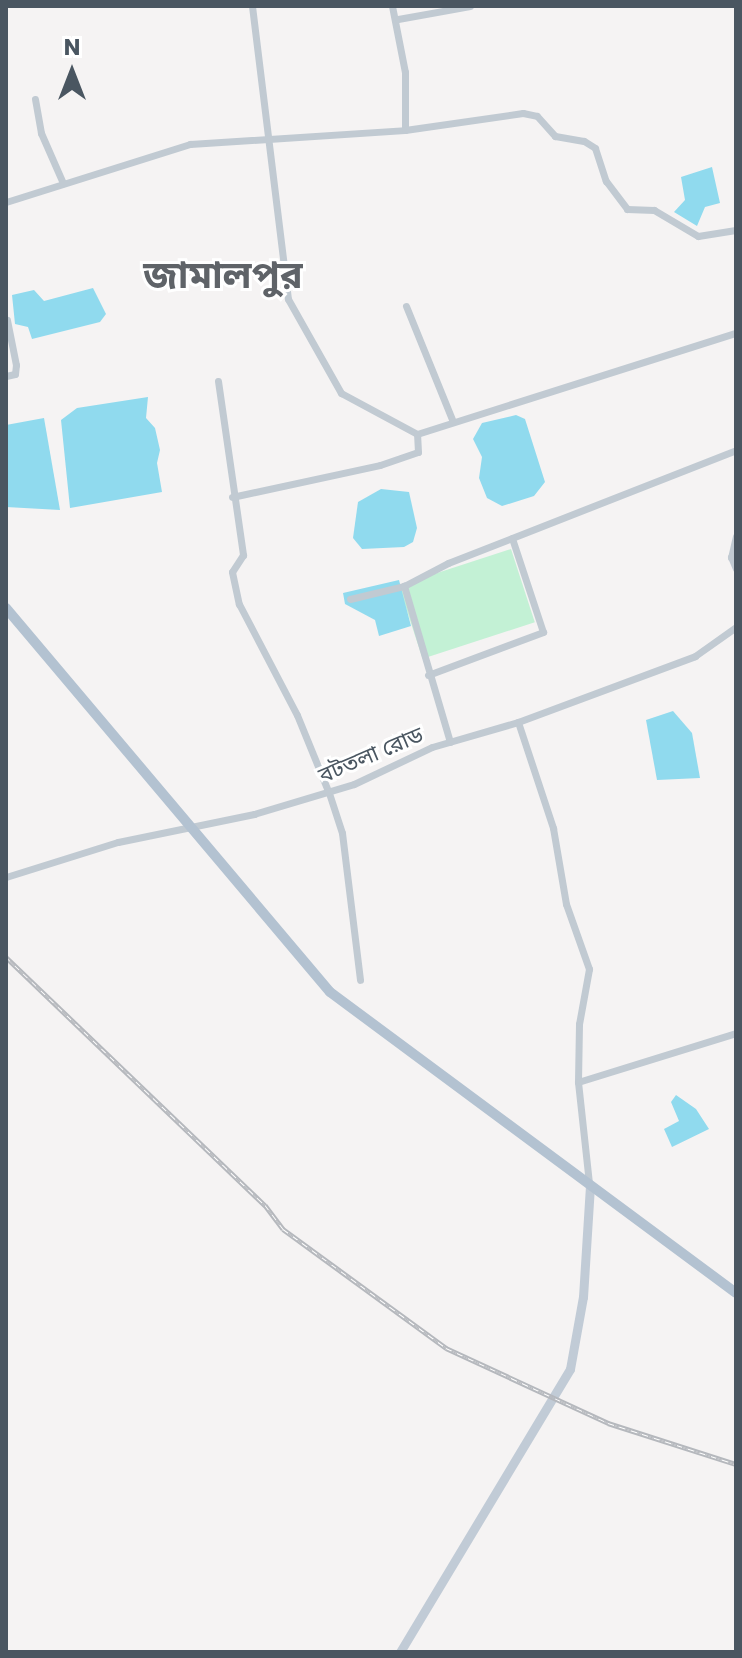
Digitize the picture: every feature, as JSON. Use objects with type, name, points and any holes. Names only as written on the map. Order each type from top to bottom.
[{"type":"main road","points":[[6,608],[330,992],[736,1293]]},
{"type":"main road","points":[[400,1652],[534,1434],[577,1350],[590,1186]]},
{"type":"street","points":[[252,6],[265,136],[288,299],[341,393],[417,434],[736,333]]},
{"type":"street","points":[[392,6],[398,19],[405,130]]},
{"type":"street","points":[[398,19],[470,6]]},
{"type":"street","points":[[35,99],[41,133],[63,183]]},
{"type":"street","points":[[6,202],[190,144],[265,136],[405,130],[523,113],[537,116],[555,136],[584,141],[595,148],[606,181],[627,209],[654,210],[698,236],[736,230]]},
{"type":"street","points":[[406,306],[453,422]]},
{"type":"street","points":[[6,376],[15,374],[16,365],[7,320]]},
{"type":"street","points":[[218,381],[230,437],[232,497],[243,555],[232,572],[239,604],[297,715],[342,833],[360,980]]},
{"type":"street","points":[[232,497],[418,452],[417,434]]},
{"type":"street","points":[[350,599],[404,586],[512,538],[736,450]]},
{"type":"street","points":[[736,536],[731,557],[736,569]]},
{"type":"street","points":[[428,675],[543,632],[512,538]]},
{"type":"street","points":[[404,586],[450,742]]},
{"type":"street","name":"বটতলা রোড","points":[[6,877],[118,842],[328,792],[450,742],[518,722],[695,656],[736,627]]},
{"type":"street","points":[[518,722],[553,828],[566,904],[589,969],[579,1024],[578,1082],[590,1186]]},
{"type":"street","points":[[578,1082],[736,1033]]},
{"type":"green space","points":[[511,549],[535,622],[423,659],[399,585]]},
{"type":"water","points":[[712,167],[720,203],[705,207],[697,226],[674,212],[685,200],[681,177]]},
{"type":"water","points":[[93,288],[106,314],[100,322],[32,339],[28,327],[15,324],[12,295],[34,290],[44,301]]},
{"type":"water","points":[[148,397],[146,418],[155,428],[160,450],[157,463],[162,492],[70,508],[61,420],[77,408]]},
{"type":"water","points":[[516,415],[525,419],[545,482],[534,496],[502,506],[487,498],[479,478],[482,457],[473,439],[482,423]]},
{"type":"water","points":[[44,418],[60,510],[6,507],[6,425]]},
{"type":"water","points":[[381,489],[409,492],[417,528],[413,542],[404,547],[362,549],[353,538],[358,502]]},
{"type":"water","points":[[399,580],[411,626],[379,636],[375,620],[345,604],[343,593]]},
{"type":"water","points":[[673,711],[692,733],[700,778],[657,780],[646,720]]},
{"type":"water","points":[[676,1095],[696,1109],[709,1129],[672,1147],[664,1129],[679,1121],[671,1102]]},
{"type":"railway","points":[[6,957],[265,1205],[283,1229],[446,1348],[608,1423],[736,1464]]},
{"type":"district","name":"জামালপুর","points":[[223,275]]}]
